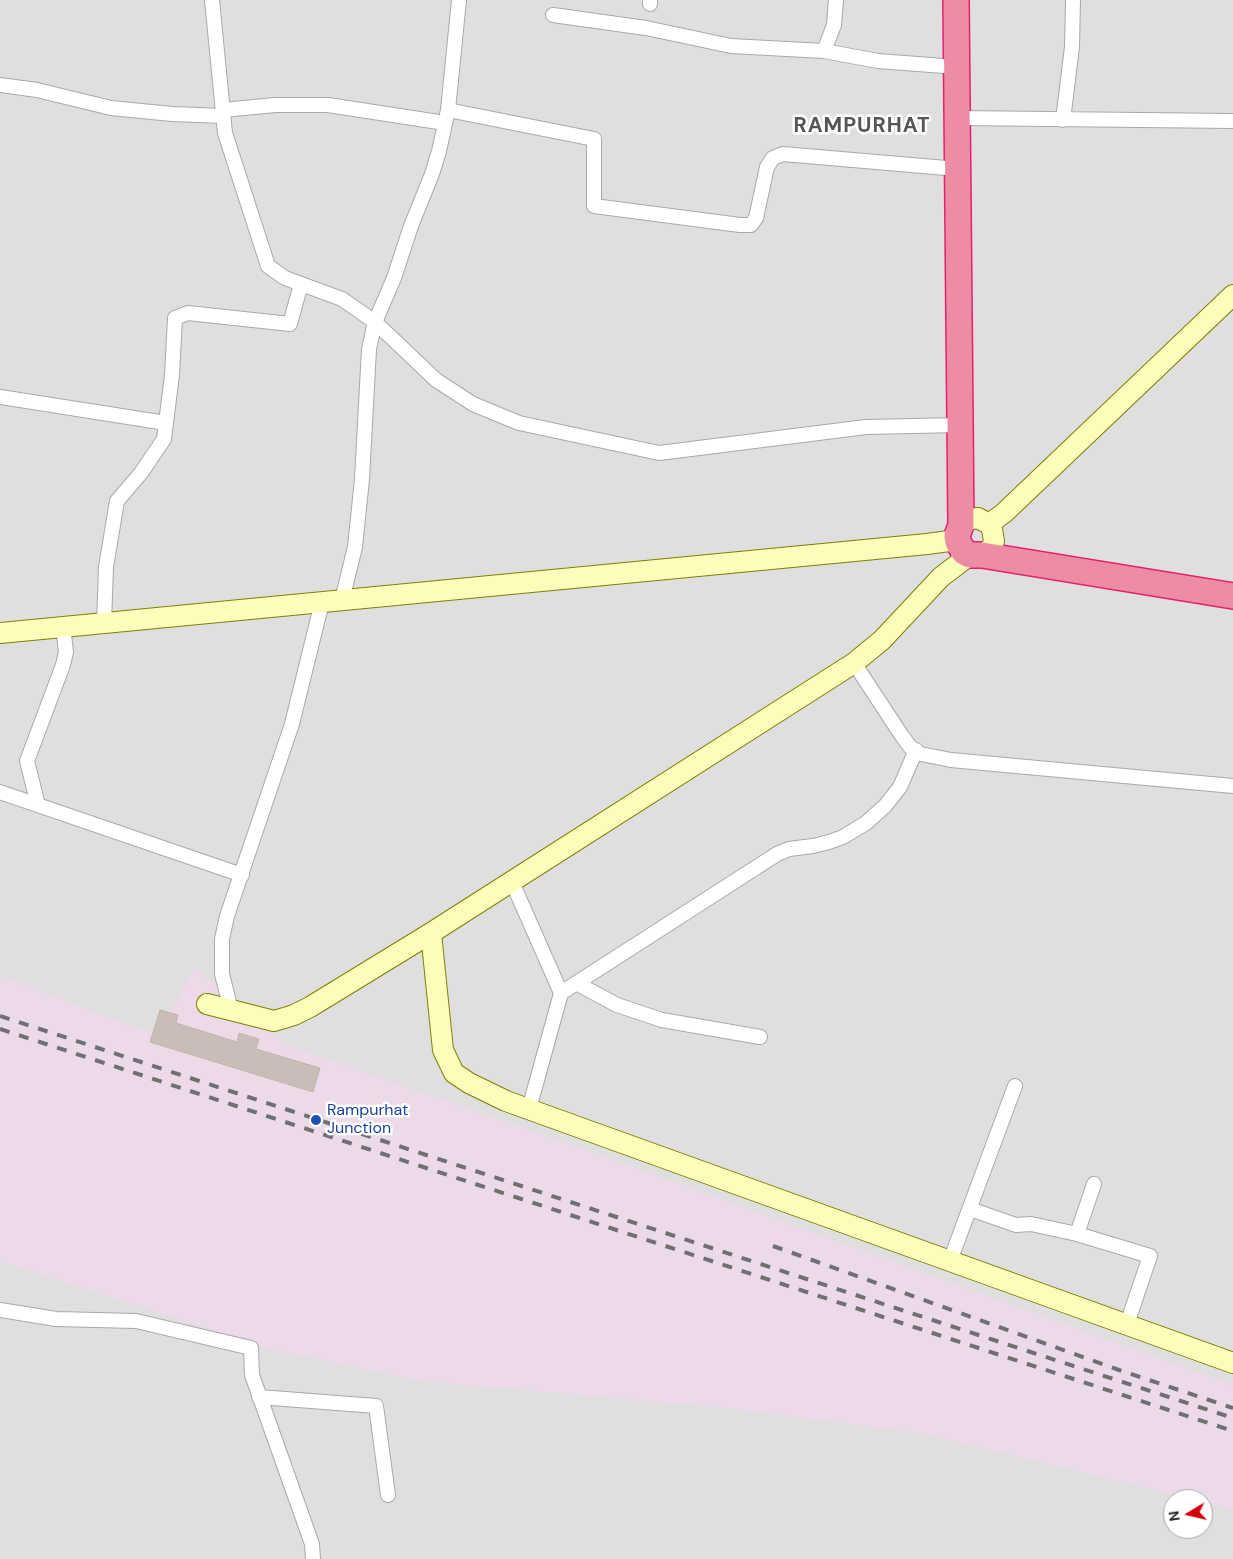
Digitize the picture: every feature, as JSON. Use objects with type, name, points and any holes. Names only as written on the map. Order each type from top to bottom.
[{"type":"highway","points":[[956,0],[960,425],[968,543],[1233,596]]},
{"type":"street","points":[[212,0],[225,132],[268,266],[285,278],[342,299],[375,322],[436,380],[473,404],[519,423],[540,429],[659,454],[866,427],[960,425]]},
{"type":"street","points":[[231,1010],[222,974],[222,939],[227,916],[332,601],[355,548],[362,479],[368,359],[375,322],[432,174],[446,116],[458,0]]},
{"type":"street","points":[[824,52],[834,24],[836,0]]},
{"type":"street","points":[[1063,120],[1072,47],[1073,0]]},
{"type":"street","points":[[553,15],[646,28],[730,46],[824,52],[878,62],[957,67]]},
{"type":"street","points":[[0,85],[37,90],[111,108],[172,114],[223,113],[275,105],[328,105],[446,116],[594,139],[594,206],[740,225],[751,225],[756,218],[767,167],[773,158],[783,154],[958,169]]},
{"type":"street","points":[[957,118],[1233,121]]},
{"type":"street","points":[[104,622],[106,567],[117,501],[141,473],[164,439],[172,376],[175,318],[188,313],[290,324],[301,284]]},
{"type":"street","points":[[989,524],[1004,513],[1233,295]]},
{"type":"street","points":[[0,396],[166,423]]},
{"type":"street","points":[[0,632],[949,541],[968,543],[988,552],[994,541],[992,529],[989,524],[978,518],[971,519],[968,543],[941,577],[882,640],[854,663],[512,882],[294,1016],[274,1021],[206,1004]]},
{"type":"street","points":[[38,805],[27,761],[63,665],[66,652],[63,626]]},
{"type":"street","points":[[854,663],[902,736],[916,750],[934,758],[1233,786]]},
{"type":"street","points":[[561,992],[777,854],[789,849],[829,842],[866,823],[885,806],[900,787],[916,750]]},
{"type":"street","points":[[0,792],[242,875]]},
{"type":"street","points":[[512,882],[561,992],[529,1109]]},
{"type":"street","points":[[431,933],[441,1040],[454,1074],[469,1083],[529,1109],[1233,1362]]},
{"type":"street","points":[[576,983],[618,1005],[662,1020],[760,1037]]},
{"type":"street","points":[[950,1261],[1016,1086]]},
{"type":"street","points":[[1077,1234],[1094,1184]]},
{"type":"street","points":[[970,1209],[1016,1225],[1031,1224],[1077,1234],[1150,1256],[1127,1324]]},
{"type":"street","points":[[0,1310],[56,1319],[136,1321],[251,1348],[252,1375],[312,1544],[314,1559]]},
{"type":"street","points":[[259,1396],[376,1406],[388,1494]]},
{"type":"shaded area","points":[[0,0],[1233,0],[1233,1559],[0,1559]]},
{"type":"shaded area","points":[[194,967],[286,1045],[544,1135],[1233,1385],[1233,1509],[1213,1504],[1213,1489],[1163,1489],[1163,1492],[921,1433],[726,1408],[422,1381],[270,1349],[0,1261],[0,976],[158,1036]]},
{"type":"building","points":[[160,1010],[178,1015],[176,1023],[237,1042],[239,1033],[259,1039],[256,1049],[320,1068],[313,1092],[150,1042]]},
{"type":"railway","points":[[0,1016],[1233,1418]]},
{"type":"railway","points":[[0,1029],[1233,1431]]},
{"type":"railway","points":[[773,1246],[1119,1370],[1233,1408]]},
{"type":"place","name":"Rampurhat Junction","points":[[316,1120]]},
{"type":"district","name":"RAMPURHAT","points":[[862,126]]}]
